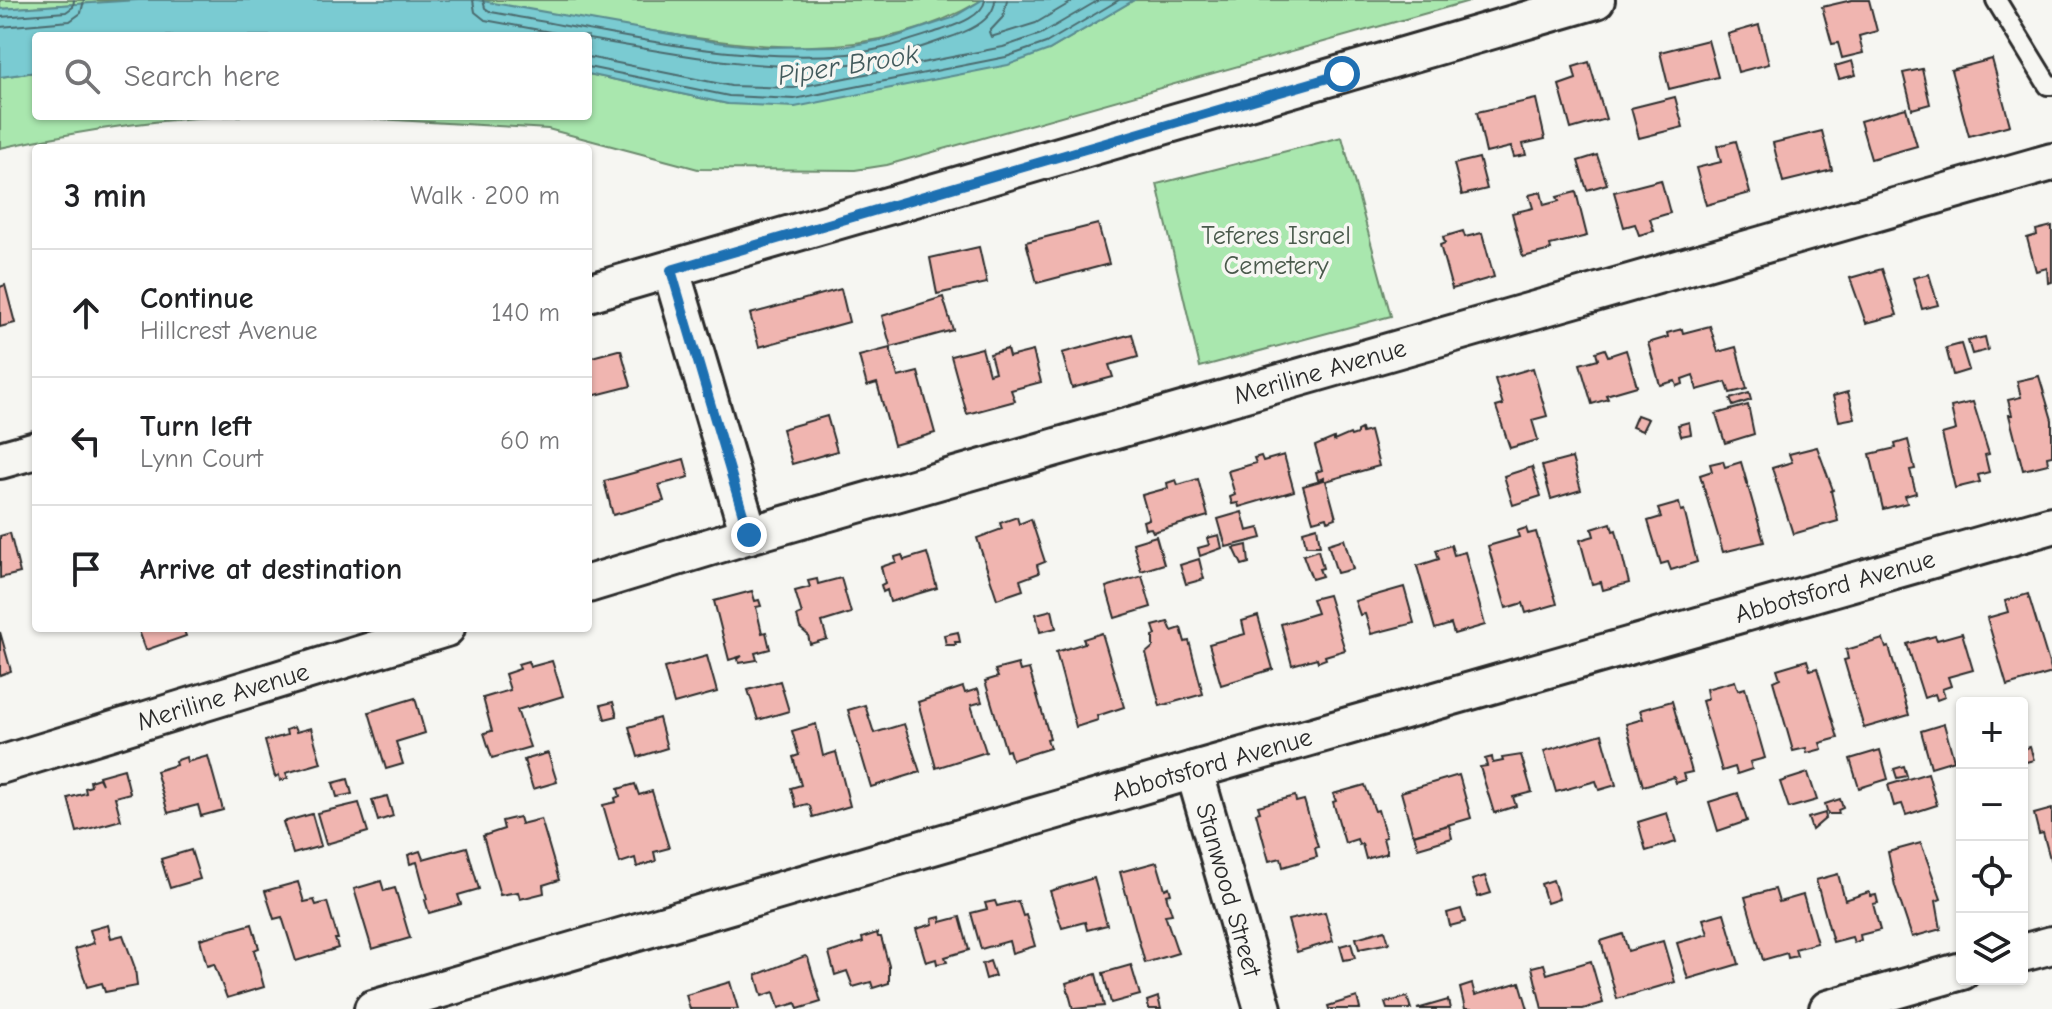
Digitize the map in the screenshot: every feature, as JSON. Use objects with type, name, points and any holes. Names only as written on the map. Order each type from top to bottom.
[{"type":"street","points":[[592,292],[1596,0]]},
{"type":"street","name":"Meriline Avenue","points":[[592,583],[749,535],[2052,162]]},
{"type":"street","points":[[671,270],[749,535]]},
{"type":"street","points":[[0,460],[32,451]]},
{"type":"street","name":"Abbotsford Avenue","points":[[373,1009],[2052,525]]},
{"type":"street","name":"Meriline Avenue","points":[[0,765],[433,632]]},
{"type":"street","name":"Stanwood Street","points":[[1194,770],[1263,1009]]},
{"type":"street","points":[[2028,951],[2052,945]]},
{"type":"street","points":[[1828,1009],[1956,973]]},
{"type":"lane","points":[[1996,0],[2048,85],[2052,85]]},
{"type":"green space","points":[[0,0],[138,0],[0,9]]},
{"type":"green space","points":[[477,0],[982,0],[939,22],[895,36],[850,44],[805,46],[714,40]]},
{"type":"green space","points":[[1134,0],[1473,0],[887,165],[855,170],[698,169],[548,129],[395,120],[592,120],[592,75],[728,104],[1049,50]]},
{"type":"green space","points":[[32,73],[32,120],[172,120],[120,126],[0,148],[0,77]]},
{"type":"green space","name":"Teferes Israel Cemetery","points":[[1342,137],[1391,316],[1200,367],[1157,184]]},
{"type":"water","name":"Piper Brook","points":[[138,0],[477,0],[715,42],[760,47],[848,46],[892,38],[952,18],[982,0],[1134,0],[1049,50],[1008,65],[795,107],[728,104],[592,75],[592,32],[32,32],[32,73],[0,77],[0,9]]},
{"type":"building","points":[[1852,0],[1869,0],[1877,31],[1859,36],[1863,53],[1842,58],[1838,43],[1832,44],[1822,7]]},
{"type":"building","points":[[1759,25],[1769,64],[1738,72],[1728,34]]},
{"type":"building","points":[[1708,40],[1718,77],[1669,89],[1660,52]]},
{"type":"building","points":[[1992,59],[2010,125],[1969,136],[1951,70]]},
{"type":"building","points":[[1852,61],[1856,75],[1839,79],[1835,66]]},
{"type":"building","points":[[1589,62],[1606,119],[1571,129],[1559,85],[1576,79],[1573,67]]},
{"type":"building","points":[[1922,69],[1930,104],[1912,109],[1903,73]]},
{"type":"building","points":[[1675,97],[1683,127],[1639,138],[1631,108]]},
{"type":"building","points":[[1536,99],[1545,139],[1523,144],[1526,155],[1514,157],[1511,147],[1486,153],[1477,112]]},
{"type":"building","points":[[1906,108],[1917,146],[1871,159],[1860,121]]},
{"type":"building","points":[[1822,131],[1832,170],[1783,182],[1773,143]]},
{"type":"building","points":[[1736,141],[1750,193],[1706,205],[1696,168],[1721,162],[1717,146]]},
{"type":"building","points":[[1597,155],[1607,184],[1587,190],[1578,161]]},
{"type":"building","points":[[1479,158],[1487,189],[1462,195],[1454,164]]},
{"type":"building","points":[[1661,180],[1670,213],[1650,219],[1654,231],[1639,235],[1635,224],[1624,227],[1614,192]]},
{"type":"building","points":[[1541,192],[1544,205],[1559,201],[1557,197],[1576,192],[1587,236],[1550,245],[1551,250],[1523,257],[1512,213],[1533,208],[1529,195]]},
{"type":"building","points":[[1098,224],[1109,264],[1037,283],[1026,242]]},
{"type":"building","points":[[2052,226],[2052,282],[2048,283],[2047,268],[2036,271],[2027,238],[2037,235],[2036,230]]},
{"type":"building","points":[[1463,231],[1465,237],[1482,233],[1494,277],[1452,289],[1440,245],[1445,243],[1443,237]]},
{"type":"building","points":[[979,247],[987,283],[937,294],[930,258]]},
{"type":"building","points":[[1882,269],[1897,315],[1866,323],[1850,278]]},
{"type":"building","points":[[1929,274],[1938,305],[1922,309],[1913,278]]},
{"type":"building","points":[[5,285],[15,323],[0,327],[0,287]]},
{"type":"building","points":[[841,289],[849,322],[759,347],[750,314]]},
{"type":"building","points":[[943,297],[953,330],[891,347],[882,316]]},
{"type":"building","points":[[1710,326],[1718,352],[1736,347],[1747,389],[1730,393],[1726,382],[1697,390],[1693,375],[1682,379],[1683,384],[1677,386],[1675,381],[1660,385],[1648,343],[1668,337],[1667,333],[1682,329],[1683,333]]},
{"type":"building","points":[[1132,334],[1138,357],[1109,365],[1113,377],[1072,388],[1062,353]]},
{"type":"building","points":[[1985,337],[1988,350],[1972,354],[1968,341]]},
{"type":"building","points":[[1961,344],[1969,370],[1953,375],[1946,348]]},
{"type":"building","points":[[890,348],[898,377],[918,372],[935,433],[894,445],[877,383],[867,386],[859,356]]},
{"type":"building","points":[[982,348],[989,374],[995,372],[990,354],[1007,349],[1009,357],[1033,351],[1041,382],[1011,390],[1015,401],[967,414],[951,356]]},
{"type":"building","points":[[1605,349],[1608,356],[1626,350],[1637,386],[1606,395],[1608,399],[1592,404],[1580,364],[1598,359],[1596,352]]},
{"type":"building","points":[[621,350],[631,386],[592,396],[592,357]]},
{"type":"building","points":[[1533,368],[1547,416],[1532,420],[1538,440],[1510,448],[1496,407],[1503,405],[1495,379]]},
{"type":"building","points":[[2039,376],[2052,420],[2052,455],[2047,456],[2048,464],[2023,470],[2008,400],[2021,397],[2017,381]]},
{"type":"building","points":[[1848,392],[1855,418],[1839,421],[1833,396]]},
{"type":"building","points":[[1749,393],[1751,400],[1733,406],[1730,399]]},
{"type":"building","points":[[1973,402],[1989,454],[1985,455],[1989,472],[1978,475],[1980,482],[1955,488],[1942,434],[1956,430],[1951,407]]},
{"type":"building","points":[[1748,405],[1754,434],[1725,443],[1716,414]]},
{"type":"building","points":[[1637,415],[1648,419],[1642,431],[1632,427]]},
{"type":"building","points":[[827,416],[837,451],[792,464],[782,429]]},
{"type":"building","points":[[1689,422],[1691,434],[1681,436],[1678,425]]},
{"type":"building","points":[[1361,429],[1362,433],[1370,431],[1379,466],[1326,481],[1336,518],[1313,521],[1303,486],[1324,480],[1318,480],[1316,472],[1322,470],[1315,446],[1334,438],[1334,441],[1357,434]]},
{"type":"building","points":[[1908,440],[1915,469],[1910,470],[1916,493],[1905,496],[1907,503],[1883,509],[1870,454],[1896,448],[1895,444]]},
{"type":"building","points":[[1817,447],[1833,490],[1838,521],[1793,534],[1772,468],[1792,462],[1789,454]]},
{"type":"building","points":[[1284,455],[1294,491],[1239,507],[1238,503],[1232,504],[1230,497],[1235,495],[1228,471],[1256,463],[1254,458],[1261,456],[1263,461]]},
{"type":"building","points":[[1572,458],[1581,490],[1551,499],[1542,466]]},
{"type":"building","points":[[684,459],[689,477],[659,485],[664,501],[613,515],[604,481]]},
{"type":"building","points":[[1723,461],[1725,467],[1741,462],[1764,542],[1723,552],[1700,475],[1712,471],[1710,464]]},
{"type":"building","points":[[1532,467],[1541,496],[1513,505],[1504,476]]},
{"type":"building","points":[[1198,479],[1208,516],[1153,532],[1151,528],[1145,529],[1143,521],[1149,519],[1142,495],[1168,488],[1167,483],[1176,480],[1178,485]]},
{"type":"building","points":[[1679,503],[1681,511],[1684,510],[1697,562],[1671,570],[1668,562],[1661,564],[1648,521],[1661,517],[1658,509]]},
{"type":"building","points":[[1242,512],[1247,531],[1259,528],[1262,538],[1226,547],[1218,519]]},
{"type":"building","points":[[1017,517],[1019,524],[1031,519],[1045,562],[1037,565],[1039,573],[1020,580],[1023,590],[997,599],[977,538],[1002,529],[1000,523]]},
{"type":"building","points":[[1611,523],[1613,531],[1616,530],[1629,583],[1603,590],[1601,582],[1592,584],[1580,540],[1594,536],[1592,529]]},
{"type":"building","points":[[1317,527],[1320,546],[1306,546],[1303,531]]},
{"type":"building","points":[[1526,528],[1528,534],[1536,532],[1557,604],[1526,613],[1523,603],[1506,608],[1488,546],[1519,537],[1517,531]]},
{"type":"building","points":[[10,533],[20,573],[0,578],[0,536]]},
{"type":"building","points":[[1219,535],[1222,548],[1200,556],[1198,548],[1209,545],[1207,538]]},
{"type":"building","points":[[1156,536],[1164,564],[1141,571],[1133,543]]},
{"type":"building","points":[[1344,539],[1353,569],[1337,573],[1328,544]]},
{"type":"building","points":[[1247,545],[1249,563],[1242,565],[1234,548]]},
{"type":"building","points":[[1451,545],[1454,555],[1465,552],[1485,625],[1454,634],[1451,624],[1435,629],[1417,566],[1439,559],[1436,550]]},
{"type":"building","points":[[1318,550],[1322,576],[1312,579],[1303,555]]},
{"type":"building","points":[[927,553],[937,588],[890,602],[887,590],[883,592],[881,585],[885,583],[881,567],[896,562],[895,557],[902,555],[904,560]]},
{"type":"building","points":[[1199,559],[1204,579],[1186,584],[1180,565]]},
{"type":"building","points":[[1142,576],[1151,607],[1115,618],[1106,587]]},
{"type":"building","points":[[841,578],[851,613],[822,622],[827,639],[810,644],[808,635],[800,628],[797,616],[802,614],[795,591],[810,587],[808,581],[817,579],[818,584]]},
{"type":"building","points":[[1404,587],[1414,623],[1371,634],[1365,614],[1360,615],[1355,601]]},
{"type":"building","points":[[752,591],[755,601],[759,600],[761,606],[756,607],[762,633],[766,632],[770,649],[755,653],[757,660],[739,663],[738,659],[742,656],[729,660],[714,601]]},
{"type":"building","points":[[2028,594],[2052,673],[2007,686],[1987,618],[2008,612],[2005,601]]},
{"type":"building","points":[[1328,595],[1345,650],[1325,656],[1326,659],[1318,662],[1317,658],[1292,665],[1281,624],[1317,613],[1312,599]]},
{"type":"building","points":[[1052,610],[1056,628],[1040,632],[1036,614]]},
{"type":"building","points":[[1258,616],[1273,669],[1221,685],[1209,644],[1245,634],[1242,621]]},
{"type":"building","points":[[1168,622],[1172,631],[1181,628],[1185,642],[1189,641],[1203,694],[1160,706],[1146,653],[1153,647],[1153,636],[1156,635],[1153,626]]},
{"type":"building","points":[[0,632],[11,671],[0,675]]},
{"type":"building","points":[[139,632],[184,632],[186,636],[146,650]]},
{"type":"building","points":[[958,632],[960,642],[946,645],[944,635]]},
{"type":"building","points":[[1102,633],[1124,707],[1076,727],[1056,652],[1085,643],[1083,639]]},
{"type":"building","points":[[1962,633],[1973,670],[1948,677],[1951,686],[1942,689],[1945,697],[1937,700],[1935,694],[1924,698],[1907,644]]},
{"type":"building","points":[[1883,639],[1886,648],[1889,647],[1909,715],[1864,728],[1844,660],[1848,659],[1846,650]]},
{"type":"building","points":[[707,656],[717,692],[674,704],[664,668]]},
{"type":"building","points":[[1807,660],[1810,670],[1817,668],[1838,738],[1820,743],[1822,749],[1807,753],[1806,748],[1793,751],[1773,681],[1780,678],[1777,669]]},
{"type":"building","points":[[528,661],[530,667],[552,661],[563,696],[517,710],[530,747],[492,758],[484,733],[492,731],[483,698],[510,690],[505,674],[520,669],[518,664]]},
{"type":"building","points":[[1018,664],[1020,671],[1029,669],[1050,738],[1047,739],[1050,748],[1012,760],[1009,750],[1006,751],[985,681],[998,677],[995,670]]},
{"type":"building","points":[[780,681],[789,711],[758,720],[748,690]]},
{"type":"building","points":[[1735,681],[1738,690],[1745,688],[1765,758],[1750,762],[1752,769],[1737,774],[1735,767],[1722,771],[1702,701],[1708,699],[1706,689]]},
{"type":"building","points":[[963,687],[965,693],[978,689],[982,702],[971,705],[986,752],[936,768],[918,702]]},
{"type":"building","points":[[415,698],[425,733],[396,742],[403,764],[386,769],[369,712]]},
{"type":"building","points":[[1672,701],[1692,772],[1683,774],[1685,780],[1676,783],[1674,777],[1643,786],[1626,724],[1643,719],[1640,710]]},
{"type":"building","points":[[613,702],[617,716],[605,719],[601,705]]},
{"type":"building","points":[[865,705],[874,733],[904,724],[920,772],[871,787],[848,710]]},
{"type":"building","points":[[659,718],[667,748],[638,757],[629,727]]},
{"type":"building","points":[[816,724],[823,756],[836,752],[850,806],[813,817],[807,804],[796,807],[791,788],[801,785],[793,757],[799,755],[792,731]]},
{"type":"building","points":[[1944,724],[1954,760],[1931,767],[1921,731]]},
{"type":"building","points":[[294,727],[296,732],[311,728],[321,763],[286,773],[288,778],[280,781],[279,775],[275,777],[265,741],[287,735],[286,730]]},
{"type":"building","points":[[1602,734],[1616,785],[1599,790],[1596,781],[1556,792],[1544,751]]},
{"type":"building","points":[[2028,748],[2034,760],[2028,762]]},
{"type":"building","points":[[1880,750],[1888,779],[1859,788],[1850,759]]},
{"type":"building","points":[[548,753],[557,782],[533,789],[524,760]]},
{"type":"building","points":[[1521,755],[1532,792],[1513,797],[1516,806],[1494,813],[1480,767],[1487,766],[1485,759],[1492,757],[1493,763]]},
{"type":"building","points":[[208,756],[223,810],[201,816],[198,805],[168,813],[156,771],[176,765],[175,761],[186,757],[187,762]]},
{"type":"building","points":[[1904,766],[1907,776],[1897,778],[1894,769]]},
{"type":"building","points":[[124,769],[130,793],[115,797],[121,820],[77,832],[68,798],[86,793],[85,788],[91,786],[90,781],[99,778],[102,784],[99,776]]},
{"type":"building","points":[[1808,773],[1817,800],[1789,808],[1780,782]]},
{"type":"building","points":[[1928,773],[1937,805],[1906,815],[1902,804],[1894,806],[1888,785]]},
{"type":"building","points":[[1459,775],[1471,818],[1413,835],[1401,792]]},
{"type":"building","points":[[348,779],[352,794],[337,797],[333,783]]},
{"type":"building","points":[[635,784],[639,795],[652,791],[669,848],[654,852],[656,861],[637,867],[635,858],[620,863],[603,805],[616,802],[615,798],[620,796],[618,789]]},
{"type":"building","points":[[1365,785],[1375,811],[1378,810],[1387,853],[1366,859],[1362,844],[1359,845],[1357,839],[1345,843],[1333,802],[1336,801],[1333,794]]},
{"type":"building","points":[[1738,793],[1747,821],[1718,831],[1709,802]]},
{"type":"building","points":[[387,796],[393,816],[378,821],[372,800]]},
{"type":"building","points":[[1295,796],[1296,802],[1304,800],[1318,847],[1315,848],[1317,857],[1283,867],[1281,858],[1269,861],[1256,813],[1260,812],[1258,806]]},
{"type":"building","points":[[1840,799],[1843,808],[1838,810],[1839,814],[1828,814],[1825,804]]},
{"type":"building","points":[[359,803],[368,832],[326,844],[317,813]]},
{"type":"building","points":[[2052,809],[2052,866],[2034,814]]},
{"type":"building","points":[[1667,813],[1676,842],[1646,851],[1638,822]]},
{"type":"building","points":[[1825,813],[1826,818],[1812,830],[1808,818]]},
{"type":"building","points":[[312,814],[321,846],[293,854],[283,822]]},
{"type":"building","points":[[519,817],[521,824],[541,819],[559,880],[543,885],[544,893],[520,899],[518,892],[500,895],[483,836],[504,829],[502,821]]},
{"type":"building","points":[[1449,825],[1452,838],[1418,848],[1414,835]]},
{"type":"building","points":[[1921,843],[1941,899],[1936,901],[1941,929],[1912,937],[1895,886],[1888,852]]},
{"type":"building","points":[[467,847],[479,889],[458,895],[461,904],[429,913],[417,862],[410,864],[408,855],[420,851],[423,859]]},
{"type":"building","points":[[191,850],[200,879],[170,888],[161,859]]},
{"type":"building","points":[[1157,862],[1165,889],[1169,887],[1171,894],[1166,895],[1172,914],[1165,915],[1178,953],[1145,963],[1120,872]]},
{"type":"building","points":[[1838,874],[1845,900],[1869,892],[1871,896],[1876,895],[1878,903],[1873,904],[1880,930],[1860,935],[1861,940],[1854,943],[1852,937],[1833,942],[1816,880]]},
{"type":"building","points":[[1485,876],[1491,893],[1478,897],[1472,880]]},
{"type":"building","points":[[1094,878],[1107,925],[1087,930],[1085,922],[1062,928],[1050,891]]},
{"type":"building","points":[[1553,880],[1559,899],[1547,903],[1541,884]]},
{"type":"building","points":[[381,881],[384,891],[395,888],[410,938],[372,949],[354,889]]},
{"type":"building","points":[[298,882],[304,902],[314,900],[316,905],[327,902],[338,948],[296,961],[282,917],[274,919],[265,891]]},
{"type":"building","points":[[1775,889],[1779,902],[1803,895],[1817,943],[1795,949],[1797,956],[1788,958],[1787,953],[1763,960],[1745,897]]},
{"type":"building","points":[[995,901],[997,906],[1018,901],[1023,916],[1026,915],[1035,946],[1012,953],[1009,941],[981,949],[971,913],[987,909],[985,903]]},
{"type":"building","points":[[1461,909],[1465,922],[1450,926],[1447,913]]},
{"type":"building","points":[[1325,912],[1333,941],[1297,952],[1288,920]]},
{"type":"building","points":[[1724,913],[1739,964],[1688,979],[1677,943],[1708,934],[1703,919]]},
{"type":"building","points":[[940,917],[941,922],[960,917],[969,950],[945,957],[947,962],[937,964],[936,959],[926,962],[916,929],[933,924],[932,919]]},
{"type":"building","points":[[252,924],[259,948],[254,950],[264,987],[227,998],[214,964],[207,966],[200,939]]},
{"type":"building","points":[[108,925],[111,938],[123,935],[135,968],[137,986],[105,992],[102,983],[87,987],[75,949],[94,943],[90,930]]},
{"type":"building","points":[[1385,930],[1389,943],[1359,949],[1356,938]]},
{"type":"building","points":[[877,933],[889,966],[889,983],[873,988],[871,982],[853,987],[847,971],[835,975],[829,953],[863,942],[862,938]]},
{"type":"building","points":[[1623,934],[1628,951],[1663,941],[1675,982],[1617,999],[1601,941]]},
{"type":"building","points":[[1351,943],[1355,958],[1344,960],[1340,946]]},
{"type":"building","points":[[805,956],[821,1002],[798,1009],[796,1003],[779,1008],[774,992],[762,996],[756,975]]},
{"type":"building","points":[[990,961],[995,976],[986,979],[982,964]]},
{"type":"building","points":[[1591,961],[1603,1003],[1583,1009],[1542,1009],[1532,967],[1544,964],[1547,974]]},
{"type":"building","points":[[1131,965],[1140,995],[1111,1003],[1103,973]]},
{"type":"building","points":[[1096,974],[1104,1006],[1073,1009],[1066,983]]},
{"type":"building","points":[[730,982],[738,1009],[690,1009],[686,995]]},
{"type":"building","points":[[1520,982],[1528,1009],[1465,1009],[1460,988],[1472,984],[1475,995]]},
{"type":"building","points":[[1158,997],[1161,1009],[1149,1009],[1147,1001]]},
{"type":"building","points":[[1357,997],[1360,1009],[1329,1009],[1328,1006]]},
{"type":"building","points":[[1407,997],[1411,1009],[1387,1009],[1385,1003]]},
{"type":"building","points":[[1448,1000],[1450,1009],[1417,1009]]},
{"type":"route","points":[[749,535],[671,270],[1342,74]]}]
